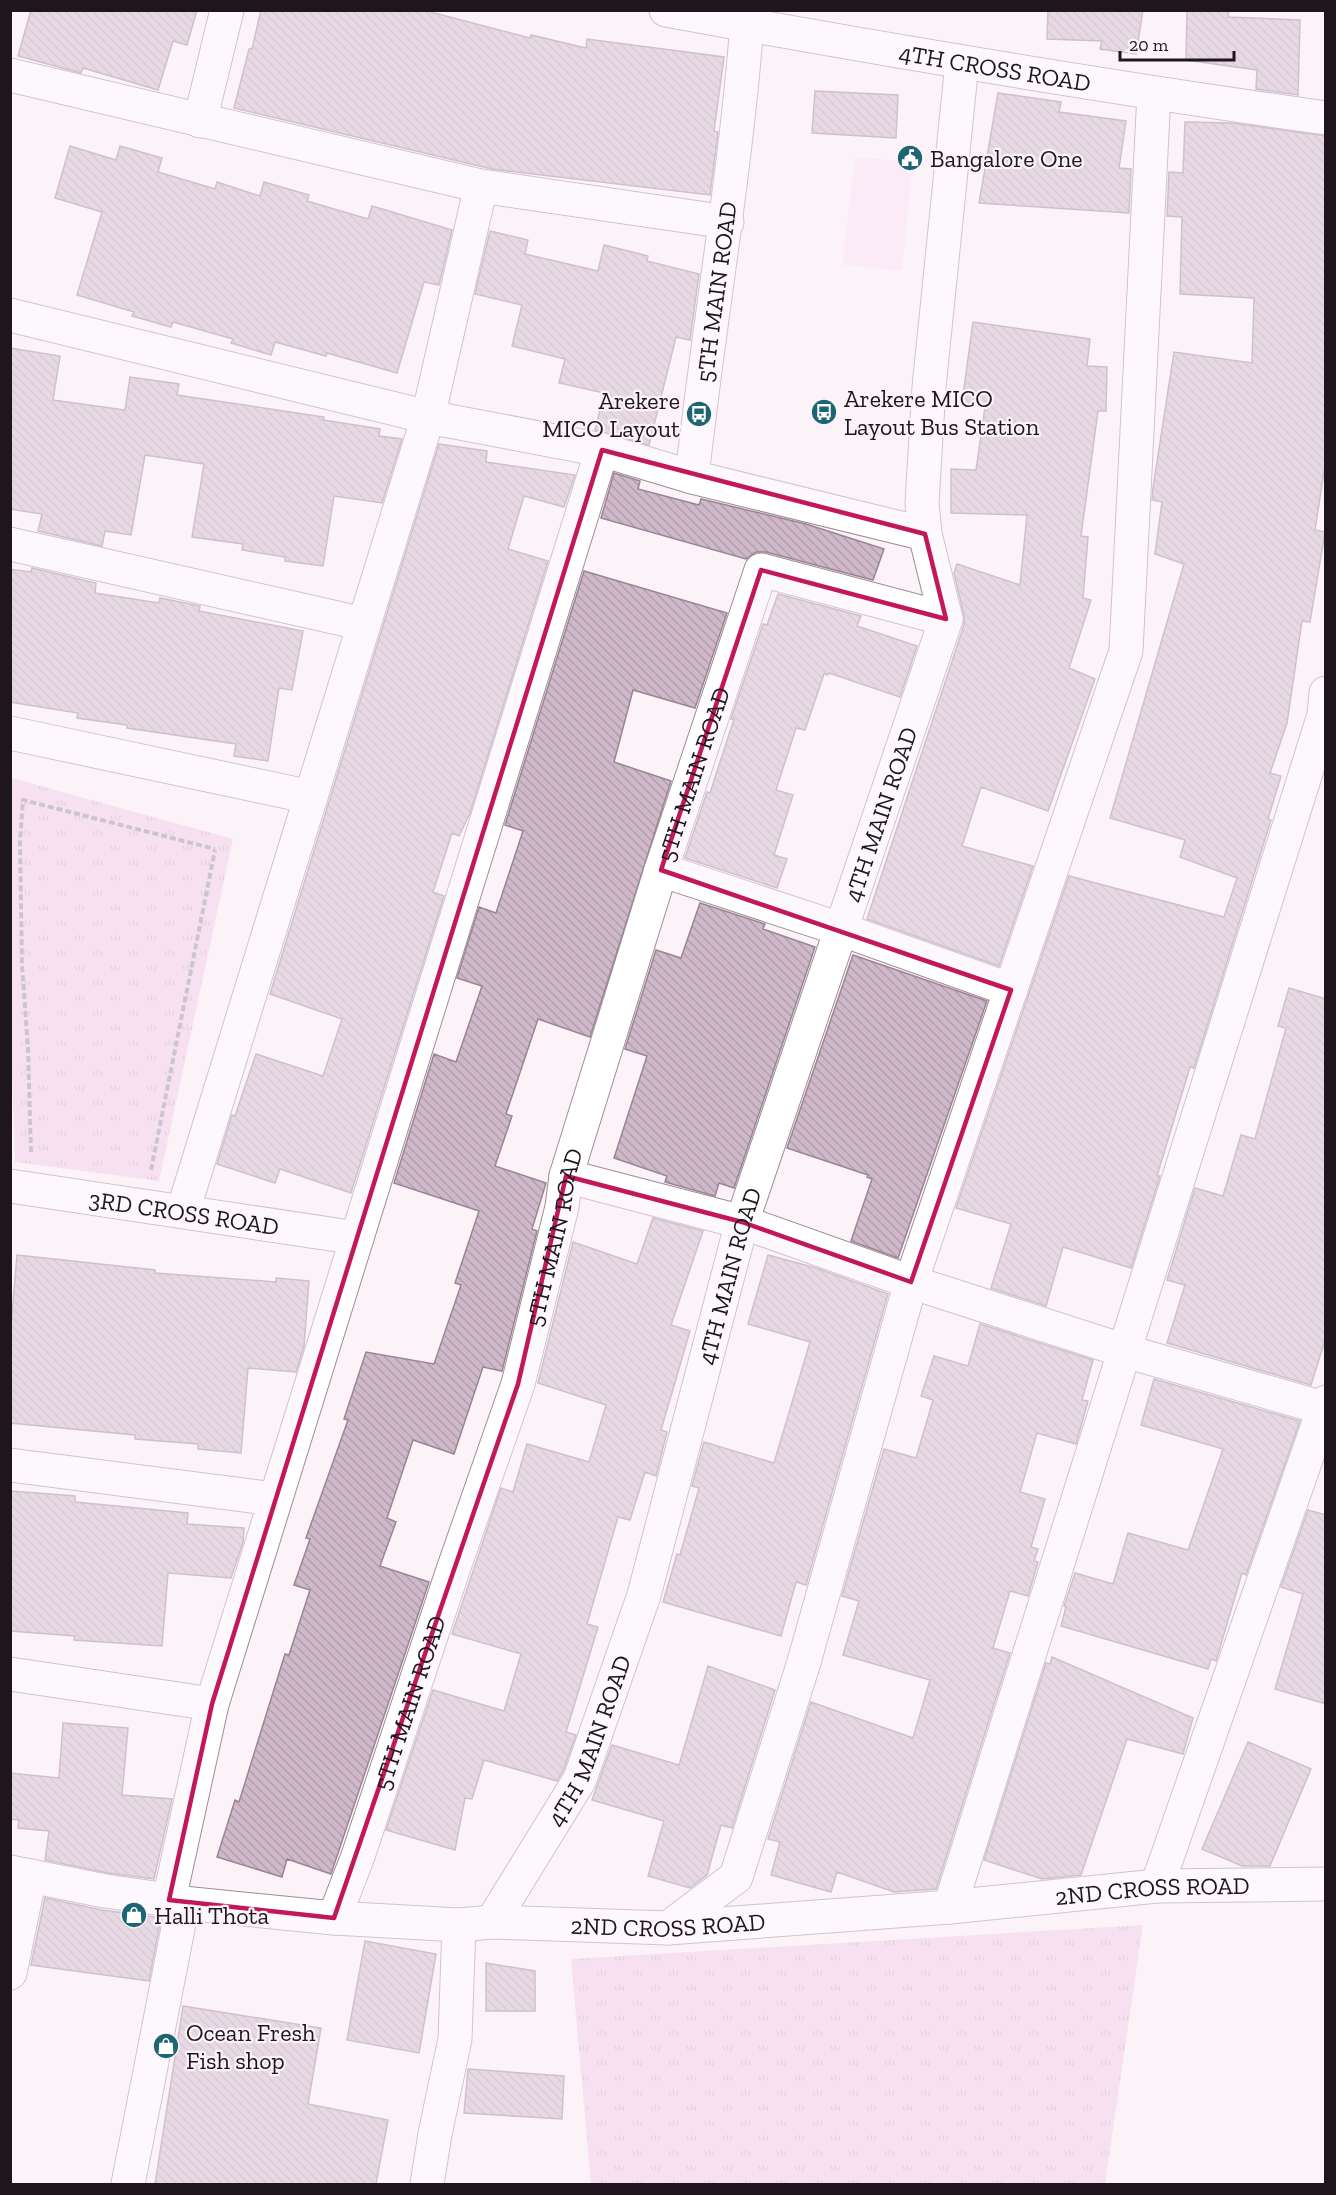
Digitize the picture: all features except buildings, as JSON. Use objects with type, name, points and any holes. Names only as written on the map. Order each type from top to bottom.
[{"type":"street","points":[[200,121],[227,10]]},
{"type":"street","name":"4TH CROSS ROAD","points":[[666,10],[748,18],[962,63],[1326,117]]},
{"type":"street","name":"5TH MAIN ROAD","points":[[692,477],[727,222],[748,18]]},
{"type":"street","points":[[946,619],[924,534],[922,502],[929,387],[962,63]]},
{"type":"street","points":[[10,75],[481,186],[727,222]]},
{"type":"street","points":[[668,1928],[736,1877],[804,1662],[911,1281],[1126,651],[1154,93]]},
{"type":"street","points":[[183,1211],[428,417],[481,186]]},
{"type":"street","points":[[10,315],[428,417],[602,450],[692,477],[924,534]]},
{"type":"street","points":[[128,2184],[212,1704],[602,450]]},
{"type":"street","points":[[10,544],[364,624]]},
{"type":"street","name":"5TH MAIN ROAD","points":[[334,1918],[358,1856],[453,1570],[518,1384],[562,1207],[566,1176],[661,870],[761,570],[946,619]]},
{"type":"street","name":"4TH MAIN ROAD","points":[[492,1922],[580,1779],[644,1595],[742,1222],[946,619]]},
{"type":"street","points":[[950,1907],[1324,715],[1326,693]]},
{"type":"street","points":[[10,733],[311,797]]},
{"type":"street","points":[[661,870],[840,929],[1011,990]]},
{"type":"street","points":[[566,1176],[742,1222],[911,1281],[1125,1351],[1324,1405],[1157,1886]]},
{"type":"street","name":"3RD CROSS ROAD","points":[[10,1186],[357,1238]]},
{"type":"street","points":[[10,1465],[275,1499]]},
{"type":"street","points":[[10,1674],[212,1704]]},
{"type":"street","points":[[10,1973],[20,1874]]},
{"type":"street","name":"2ND CROSS ROAD","points":[[20,1874],[105,1891],[176,1901],[334,1918],[459,1925],[492,1922],[668,1928],[950,1907],[1157,1886],[1326,1884]]},
{"type":"street","points":[[427,2184],[455,2039],[459,1925]]},
{"type":"path","points":[[41,1154],[30,1152],[28,1049],[22,942],[20,841],[23,800],[215,849],[150,1170]]},
{"type":"highlighted area","points":[[602,450],[925,534],[946,619],[761,570],[661,870],[1011,990],[911,1282],[742,1222],[566,1176],[518,1384],[334,1918],[169,1900],[212,1704]]},
{"type":"shaded area","points":[[855,157],[913,162],[902,271],[842,265]]},
{"type":"green space","points":[[12,778],[233,839],[159,1181],[15,1162],[10,1017]]},
{"type":"green space","points":[[1143,1925],[1105,2184],[591,2184],[571,1959]]},
{"type":"place","name":"Bangalore One","points":[[910,158]]},
{"type":"place","name":"Arekere MICO Layout Bus Station","points":[[824,412]]},
{"type":"place","name":"Arekere MICO Layout","points":[[699,414]]},
{"type":"place","name":"Halli Thota","points":[[134,1915]]},
{"type":"place","name":"Ocean Fresh Fish shop","points":[[166,2046]]}]
